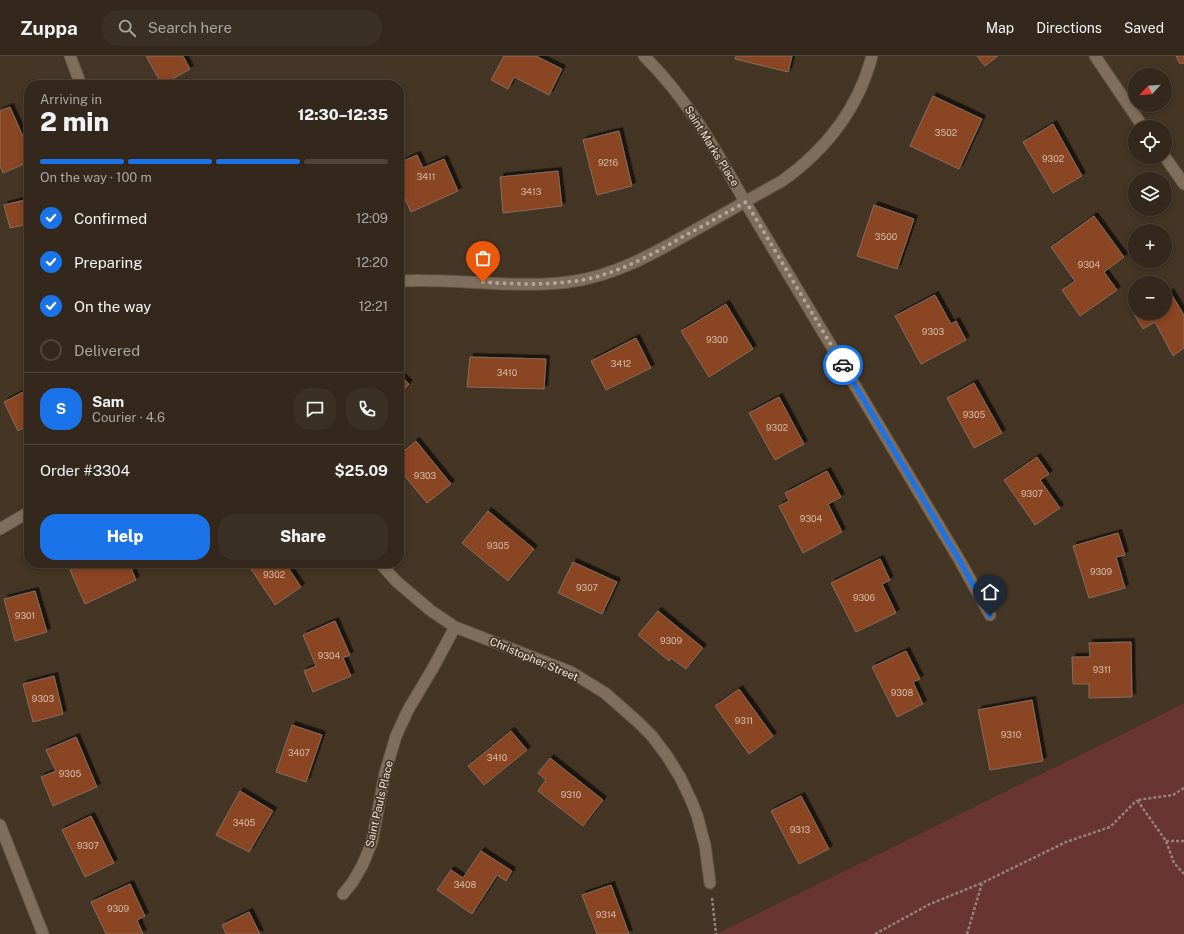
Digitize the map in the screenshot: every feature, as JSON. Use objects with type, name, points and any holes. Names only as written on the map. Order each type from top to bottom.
[{"type":"street","points":[[70,56],[79,80]]},
{"type":"street","name":"Saint Marks Place","points":[[644,56],[683,100],[719,155],[956,555],[990,616]]},
{"type":"street","points":[[404,281],[423,280],[527,284],[569,282],[590,278],[620,269],[652,254],[782,181],[816,154],[848,113],[861,87],[872,56]]},
{"type":"street","points":[[1095,56],[1138,120]]},
{"type":"street","points":[[1169,164],[1184,184]]},
{"type":"street","points":[[0,529],[24,515]]},
{"type":"street","name":"Christopher Street","points":[[384,568],[396,581],[430,610],[455,627],[571,672],[605,693],[638,722],[652,736],[667,756],[680,777],[691,800],[697,815],[705,845],[710,883]]},
{"type":"street","name":"Saint Pauls Place","points":[[343,894],[352,883],[362,866],[372,842],[385,773],[396,736],[408,710],[455,627]]},
{"type":"street","points":[[0,825],[43,934]]},
{"type":"path","points":[[876,934],[930,904],[982,883],[1066,842],[1110,827],[1137,800],[1172,795],[1184,788]]},
{"type":"path","points":[[1137,800],[1166,841],[1174,864],[1184,874]]},
{"type":"path","points":[[1166,841],[1184,841]]},
{"type":"path","points":[[710,883],[716,934]]},
{"type":"path","points":[[967,934],[974,916],[982,883]]},
{"type":"shaded area","points":[[1184,703],[1184,934],[716,934],[1139,726]]},
{"type":"building","points":[[146,56],[183,56],[190,69],[171,80],[159,80]]},
{"type":"building","points":[[504,56],[536,56],[562,69],[549,95],[514,77],[508,89],[491,80]]},
{"type":"building","points":[[736,56],[792,56],[788,72],[735,59]]},
{"type":"building","points":[[977,56],[998,56],[985,66]]},
{"type":"building","points":[[1176,56],[1184,56],[1184,63],[1180,64]]},
{"type":"building","points":[[933,96],[982,119],[959,169],[910,146]]},
{"type":"building","points":[[10,107],[24,139],[24,164],[3,173],[0,166],[0,111]]},
{"type":"building","points":[[1053,124],[1082,176],[1053,193],[1023,142]]},
{"type":"building","points":[[619,131],[632,186],[597,195],[583,140]]},
{"type":"building","points":[[417,155],[423,168],[444,159],[458,191],[411,212],[404,197],[404,161]]},
{"type":"building","points":[[558,171],[562,206],[503,213],[500,177]]},
{"type":"building","points":[[24,200],[24,225],[10,228],[4,205]]},
{"type":"building","points":[[874,205],[914,219],[897,269],[857,256]]},
{"type":"building","points":[[1094,216],[1124,257],[1104,272],[1117,290],[1080,316],[1062,290],[1075,281],[1051,247]]},
{"type":"building","points":[[935,295],[951,324],[956,321],[966,340],[921,364],[895,316]]},
{"type":"building","points":[[1172,295],[1184,315],[1184,348],[1173,356],[1155,322],[1143,329],[1138,320],[1172,320]]},
{"type":"building","points":[[726,304],[753,349],[709,377],[681,331]]},
{"type":"building","points":[[636,338],[651,368],[606,390],[591,361]]},
{"type":"building","points":[[470,357],[546,359],[544,389],[467,387]]},
{"type":"building","points":[[404,379],[409,384],[404,390]]},
{"type":"building","points":[[974,383],[1002,433],[974,448],[947,398]]},
{"type":"building","points":[[24,392],[24,428],[18,431],[4,402]]},
{"type":"building","points":[[779,397],[804,444],[775,460],[749,413]]},
{"type":"building","points":[[416,441],[451,484],[427,503],[404,475],[404,451]]},
{"type":"building","points":[[1037,457],[1049,474],[1040,480],[1060,508],[1035,525],[1004,480]]},
{"type":"building","points":[[827,471],[841,497],[828,504],[842,532],[803,553],[779,506],[789,501],[785,493]]},
{"type":"building","points":[[488,511],[534,549],[508,581],[462,543]]},
{"type":"building","points":[[1118,533],[1125,555],[1116,557],[1125,588],[1089,598],[1073,546]]},
{"type":"building","points":[[880,559],[890,580],[882,584],[896,613],[856,632],[831,583]]},
{"type":"building","points":[[573,562],[617,582],[602,614],[558,593]]},
{"type":"building","points":[[74,568],[131,568],[136,580],[85,604],[70,570]]},
{"type":"building","points":[[250,568],[288,568],[301,587],[275,605]]},
{"type":"building","points":[[35,591],[47,632],[15,641],[4,599]]},
{"type":"building","points":[[658,611],[703,648],[686,669],[671,658],[669,661],[638,635]]},
{"type":"building","points":[[335,621],[350,655],[343,658],[351,676],[313,692],[304,671],[316,666],[303,635]]},
{"type":"building","points":[[1131,642],[1132,697],[1089,698],[1089,684],[1073,684],[1072,657],[1090,657],[1089,643]]},
{"type":"building","points":[[906,651],[920,679],[913,682],[923,704],[897,717],[872,667]]},
{"type":"building","points":[[54,676],[63,714],[33,722],[23,684]]},
{"type":"building","points":[[739,689],[773,736],[749,754],[715,706]]},
{"type":"building","points":[[1032,700],[1043,761],[990,770],[978,710]]},
{"type":"building","points":[[292,725],[322,735],[306,782],[276,772]]},
{"type":"building","points":[[511,731],[527,750],[484,785],[468,766]]},
{"type":"building","points":[[76,737],[97,787],[53,806],[41,777],[56,771],[46,750]]},
{"type":"building","points":[[550,758],[603,800],[583,826],[538,791],[546,780],[538,773]]},
{"type":"building","points":[[240,791],[273,811],[249,852],[216,835]]},
{"type":"building","points":[[801,796],[829,849],[799,864],[771,811]]},
{"type":"building","points":[[91,816],[114,863],[85,877],[62,830]]},
{"type":"building","points":[[481,851],[512,871],[506,881],[497,875],[472,914],[437,890],[451,870],[463,878]]},
{"type":"building","points":[[130,884],[145,916],[137,920],[143,934],[106,934],[91,902]]},
{"type":"building","points":[[611,885],[629,934],[597,934],[582,895]]},
{"type":"building","points":[[249,912],[260,934],[226,934],[222,925]]},
{"type":"way so far","points":[[483,282],[527,284],[569,282],[590,278],[620,269],[652,254],[746,202],[843,365]]},
{"type":"route","points":[[843,365],[960,561],[990,616]]}]
